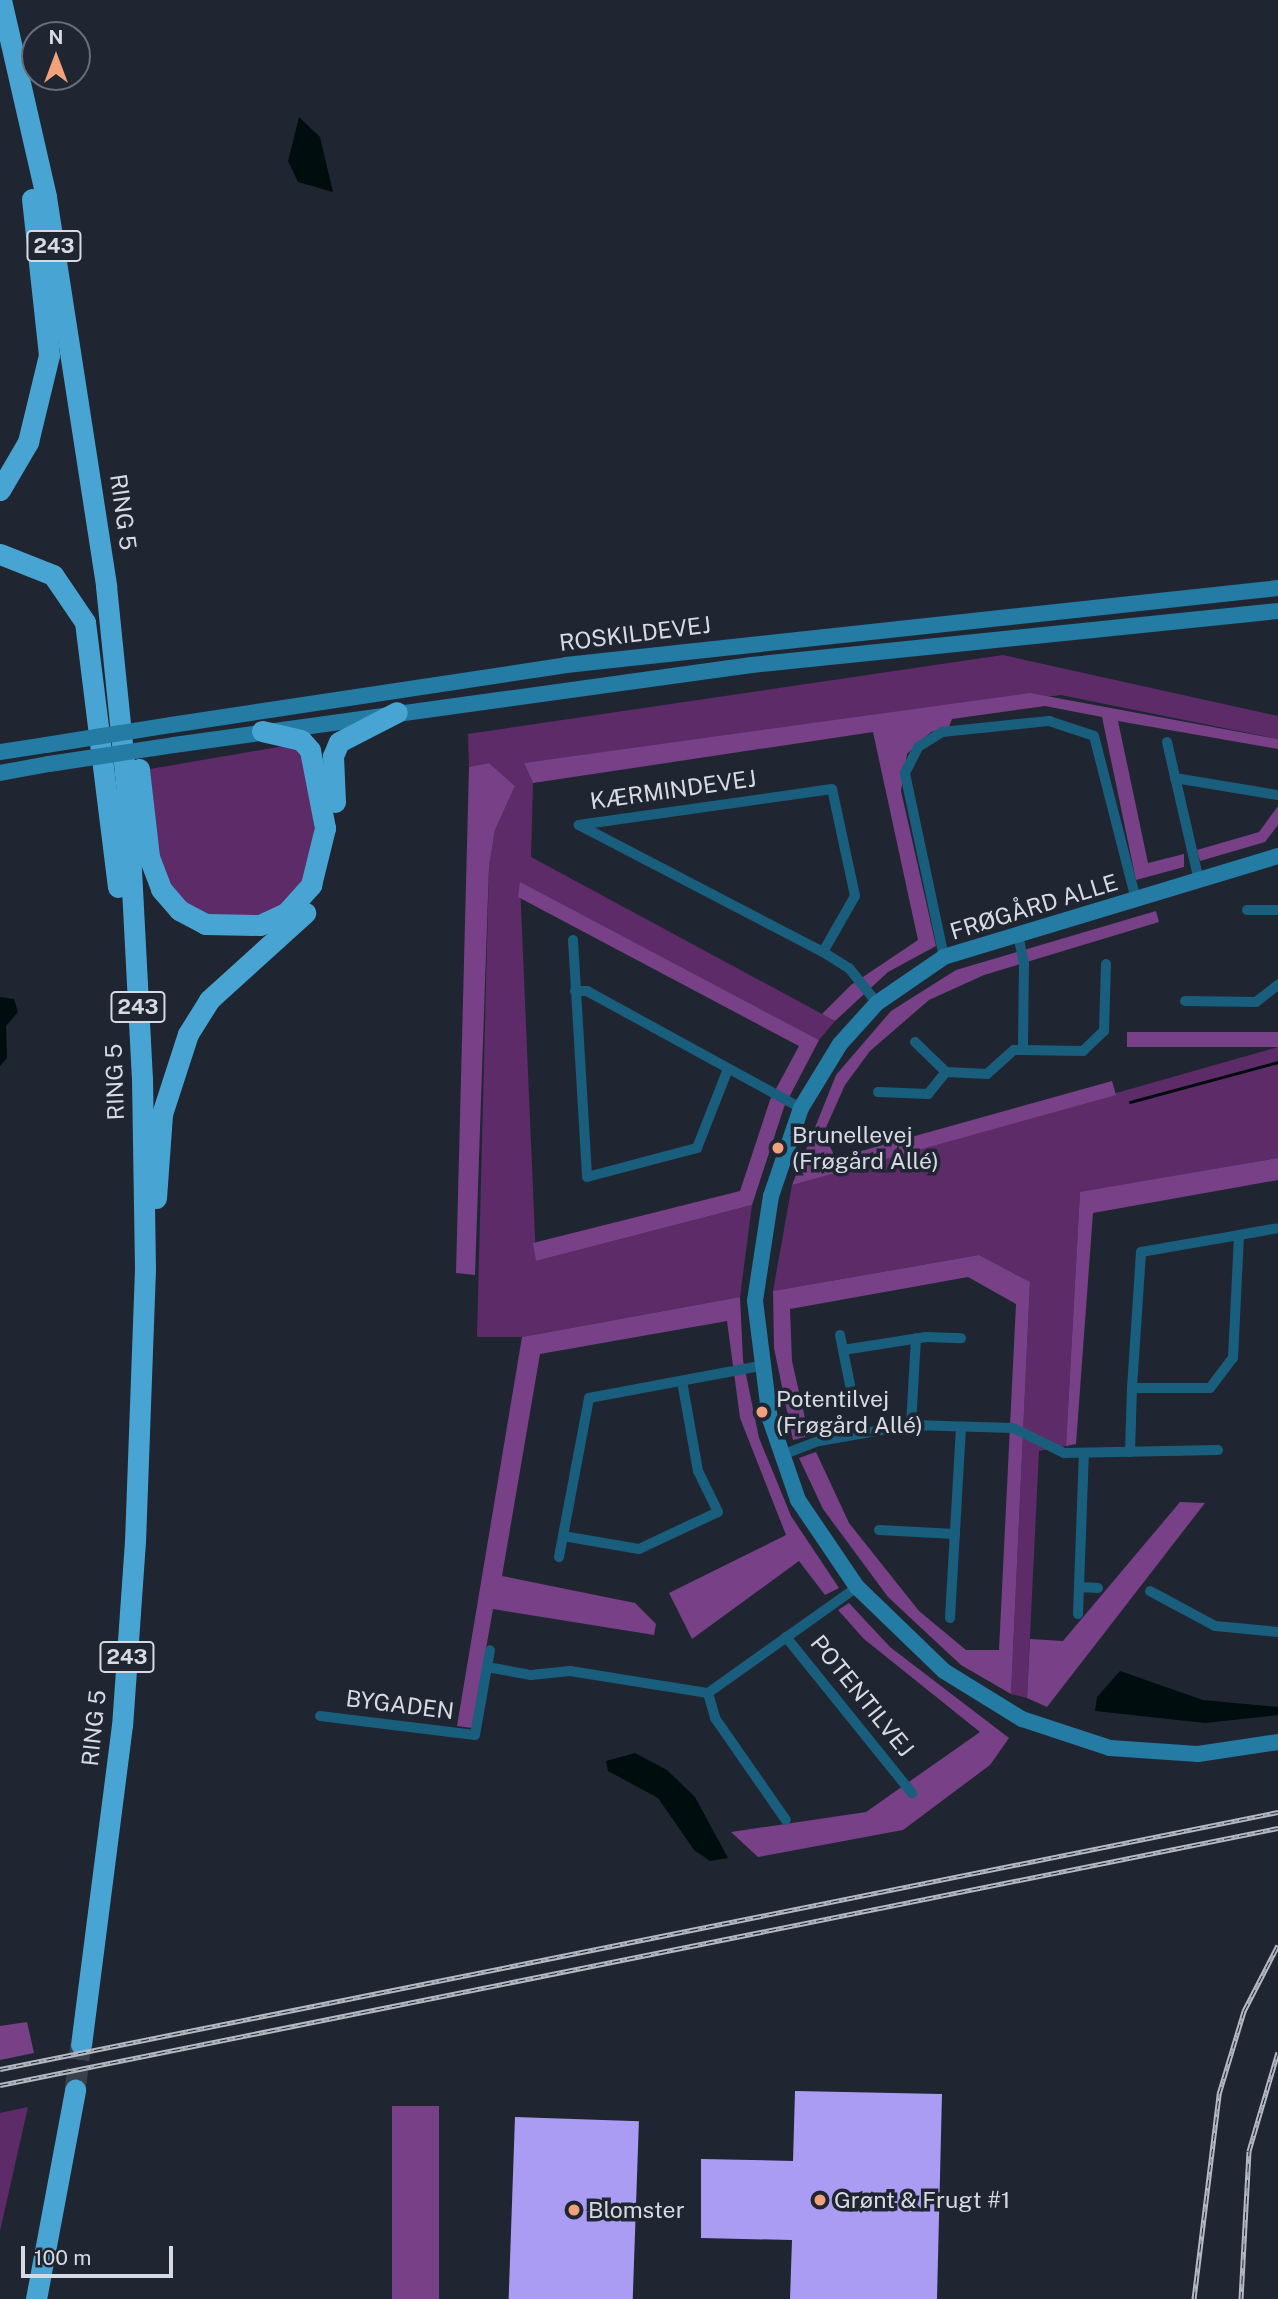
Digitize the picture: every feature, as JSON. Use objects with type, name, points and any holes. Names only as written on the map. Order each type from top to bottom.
[{"type":"highway","name":"RING 5","points":[[1,0],[25,103],[80,391],[127,793],[144,1221],[145,1269],[122,1725],[81,2043]]},
{"type":"highway","points":[[0,490],[33,430],[49,355],[25,103]]},
{"type":"highway","points":[[80,391],[94,437],[122,625],[149,856],[179,910],[205,924],[260,925],[286,913],[311,885],[321,860],[324,809],[315,760],[301,740],[262,732]]},
{"type":"highway","points":[[0,554],[33,562],[70,594],[85,622],[94,662],[144,1221]]},
{"type":"highway","points":[[145,1269],[162,1114],[188,1034],[209,1000],[326,888],[337,833],[335,748],[356,730],[397,712]]},
{"type":"highway","points":[[36,2299],[75,2090]]},
{"type":"main road","name":"ROSKILDEVEJ","points":[[0,752],[566,665],[1278,588]]},
{"type":"main road","name":"ROSKILDEVEJ","points":[[0,773],[397,712],[751,665],[1278,611]]},
{"type":"main road","name":"FRØGÅRD ALLE","points":[[1278,856],[944,957],[877,1003],[840,1044],[801,1108],[763,1233],[755,1301],[760,1366],[782,1455],[798,1500],[857,1587],[944,1671],[1043,1729],[1153,1754],[1278,1742]]},
{"type":"street","name":"FRØGÅRD ALLE","points":[[944,957],[905,774],[918,747],[942,732],[1049,721],[1094,736],[1136,900]]},
{"type":"street","points":[[1167,742],[1199,881]]},
{"type":"street","points":[[1175,778],[1278,795]]},
{"type":"street","name":"KÆRMINDEVEJ","points":[[823,952],[855,896],[832,789],[579,825],[823,952],[849,968],[877,1003]]},
{"type":"street","points":[[1247,910],[1278,910]]},
{"type":"street","points":[[1018,935],[1024,963],[1023,1050]]},
{"type":"street","points":[[573,940],[587,1177],[697,1148],[728,1069]]},
{"type":"street","points":[[915,1042],[946,1072],[987,1074],[1014,1050],[1083,1051],[1104,1031],[1106,964]]},
{"type":"street","points":[[1185,1001],[1256,1002],[1278,985]]},
{"type":"street","points":[[575,991],[587,991],[801,1108]]},
{"type":"street","points":[[878,1092],[928,1094],[946,1072]]},
{"type":"street","points":[[1130,1452],[1141,1252],[1278,1228]]},
{"type":"street","points":[[1132,1388],[1210,1388],[1233,1358],[1238,1235]]},
{"type":"street","points":[[840,1335],[850,1384]]},
{"type":"street","points":[[844,1350],[916,1338],[961,1338]]},
{"type":"street","points":[[911,1425],[916,1338]]},
{"type":"street","points":[[559,1557],[589,1398],[760,1366]]},
{"type":"street","points":[[563,1536],[639,1549],[718,1512],[698,1471],[682,1381]]},
{"type":"street","points":[[782,1455],[818,1441],[911,1425],[1013,1428],[1053,1451],[1084,1453],[1218,1450]]},
{"type":"street","points":[[950,1618],[961,1427]]},
{"type":"street","points":[[1079,1614],[1084,1453]]},
{"type":"street","points":[[879,1530],[955,1534]]},
{"type":"street","name":"POTENTILVEJ","points":[[708,1693],[857,1587]]},
{"type":"street","points":[[1079,1587],[1098,1588]]},
{"type":"street","points":[[1150,1591],[1215,1626],[1278,1632]]},
{"type":"street","name":"POTENTILVEJ","points":[[786,1637],[912,1793]]},
{"type":"street","points":[[490,1650],[487,1667],[531,1675],[570,1671],[708,1693],[715,1718],[786,1820]]},
{"type":"street","name":"BYGADEN","points":[[320,1716],[475,1735],[487,1667]]},
{"type":"street","name":"POTENTILVEJ","points":[[892,1789],[904,1781]]},
{"type":"street","points":[[766,1815],[777,1807]]},
{"type":"shaded area","points":[[299,117],[320,137],[333,192],[298,182],[288,161]]},
{"type":"shaded area","points":[[1003,655],[1278,716],[1278,739],[1061,695],[524,763],[533,783],[531,857],[835,1021],[819,1040],[520,883],[536,1261],[752,1205],[740,1297],[522,1337],[477,1337],[489,867],[495,830],[515,786],[489,763],[469,767],[468,734]]},
{"type":"shaded area","points":[[1030,693],[1278,739],[1278,749],[1118,721],[1148,863],[1184,854],[1184,867],[1136,880],[1102,717],[1045,706],[952,719],[949,727],[931,732],[907,754],[901,791],[936,946],[888,972],[835,1021],[822,1014],[851,985],[918,940],[873,732],[533,783],[524,763]]},
{"type":"shaded area","points":[[296,744],[304,751],[314,825],[314,864],[305,885],[271,914],[211,917],[184,902],[161,872],[150,769]]},
{"type":"shaded area","points":[[489,763],[515,786],[495,830],[489,867],[475,1275],[456,1273],[469,767]]},
{"type":"shaded area","points":[[1278,806],[1278,825],[1265,842],[1200,861],[1197,850],[1259,832]]},
{"type":"shaded area","points":[[520,882],[819,1040],[784,1107],[752,1205],[536,1261],[533,1243],[740,1191],[770,1100],[799,1046],[518,897]]},
{"type":"shaded area","points":[[1156,911],[1159,922],[984,975],[929,1000],[870,1051],[845,1085],[823,1134],[836,1158],[1112,1081],[1116,1095],[792,1185],[836,1075],[891,1011],[956,970]]},
{"type":"shaded area","points":[[0,997],[14,999],[18,1012],[6,1026],[7,1058],[0,1066]]},
{"type":"shaded area","points":[[1127,1032],[1278,1032],[1278,1047],[1127,1047]]},
{"type":"shaded area","points":[[1278,1047],[1278,1158],[1080,1193],[1066,1446],[1039,1451],[1027,1698],[1011,1694],[1030,1282],[979,1255],[773,1291],[792,1185]]},
{"type":"shaded area","points":[[1278,1158],[1278,1180],[1093,1213],[1076,1444],[1066,1446],[1080,1192]]},
{"type":"shaded area","points":[[979,1255],[1030,1282],[1011,1694],[961,1665],[888,1597],[823,1509],[799,1458],[816,1452],[849,1523],[919,1611],[966,1650],[999,1650],[1016,1304],[968,1277],[790,1309],[792,1361],[809,1436],[793,1440],[774,1348],[773,1291]]},
{"type":"shaded area","points":[[740,1297],[743,1360],[759,1438],[791,1516],[839,1588],[825,1595],[799,1561],[692,1639],[669,1593],[786,1535],[740,1418],[727,1321],[540,1354],[502,1576],[635,1603],[656,1624],[654,1635],[493,1609],[472,1728],[457,1726],[522,1337]]},
{"type":"shaded area","points":[[1180,1502],[1205,1503],[1047,1707],[1027,1698],[1030,1639],[1063,1641]]},
{"type":"shaded area","points":[[849,1603],[890,1647],[1009,1738],[990,1765],[903,1830],[758,1857],[731,1832],[866,1812],[980,1732],[864,1639],[838,1610]]},
{"type":"shaded area","points":[[1120,1671],[1203,1700],[1278,1707],[1278,1715],[1205,1723],[1095,1711],[1097,1697]]},
{"type":"shaded area","points":[[635,1753],[667,1770],[695,1797],[728,1858],[710,1861],[694,1850],[658,1798],[608,1771],[606,1761]]},
{"type":"shaded area","points":[[27,2022],[34,2053],[0,2060],[0,2026]]},
{"type":"shaded area","points":[[392,2106],[439,2106],[439,2299],[392,2299]]},
{"type":"shaded area","points":[[28,2107],[0,2231],[0,2113]]},
{"type":"building","name":"Grønt & Frugt #1","points":[[795,2091],[942,2094],[937,2299],[790,2299],[792,2240],[701,2238],[701,2159],[793,2161]]},
{"type":"building","name":"Blomster","points":[[515,2117],[639,2121],[633,2299],[509,2299]]},
{"type":"waterway","points":[[1130,1102],[1278,1062]]},
{"type":"tunnel","points":[[75,2090],[81,2044]]},
{"type":"railway","points":[[0,2069],[1278,1812]]},
{"type":"railway","points":[[0,2085],[1278,1828]]},
{"type":"railway","points":[[1194,2299],[1219,2094],[1244,2011],[1278,1945]]},
{"type":"railway","points":[[1241,2299],[1249,2151],[1278,2052]]},
{"type":"place","name":"Brunellevej (Frøgård Allé)","points":[[778,1148]]},
{"type":"place","name":"Potentilvej (Frøgård Allé)","points":[[762,1412]]},
{"type":"place","name":"Grønt & Frugt #1","points":[[820,2200]]},
{"type":"place","name":"Blomster","points":[[574,2210]]}]
